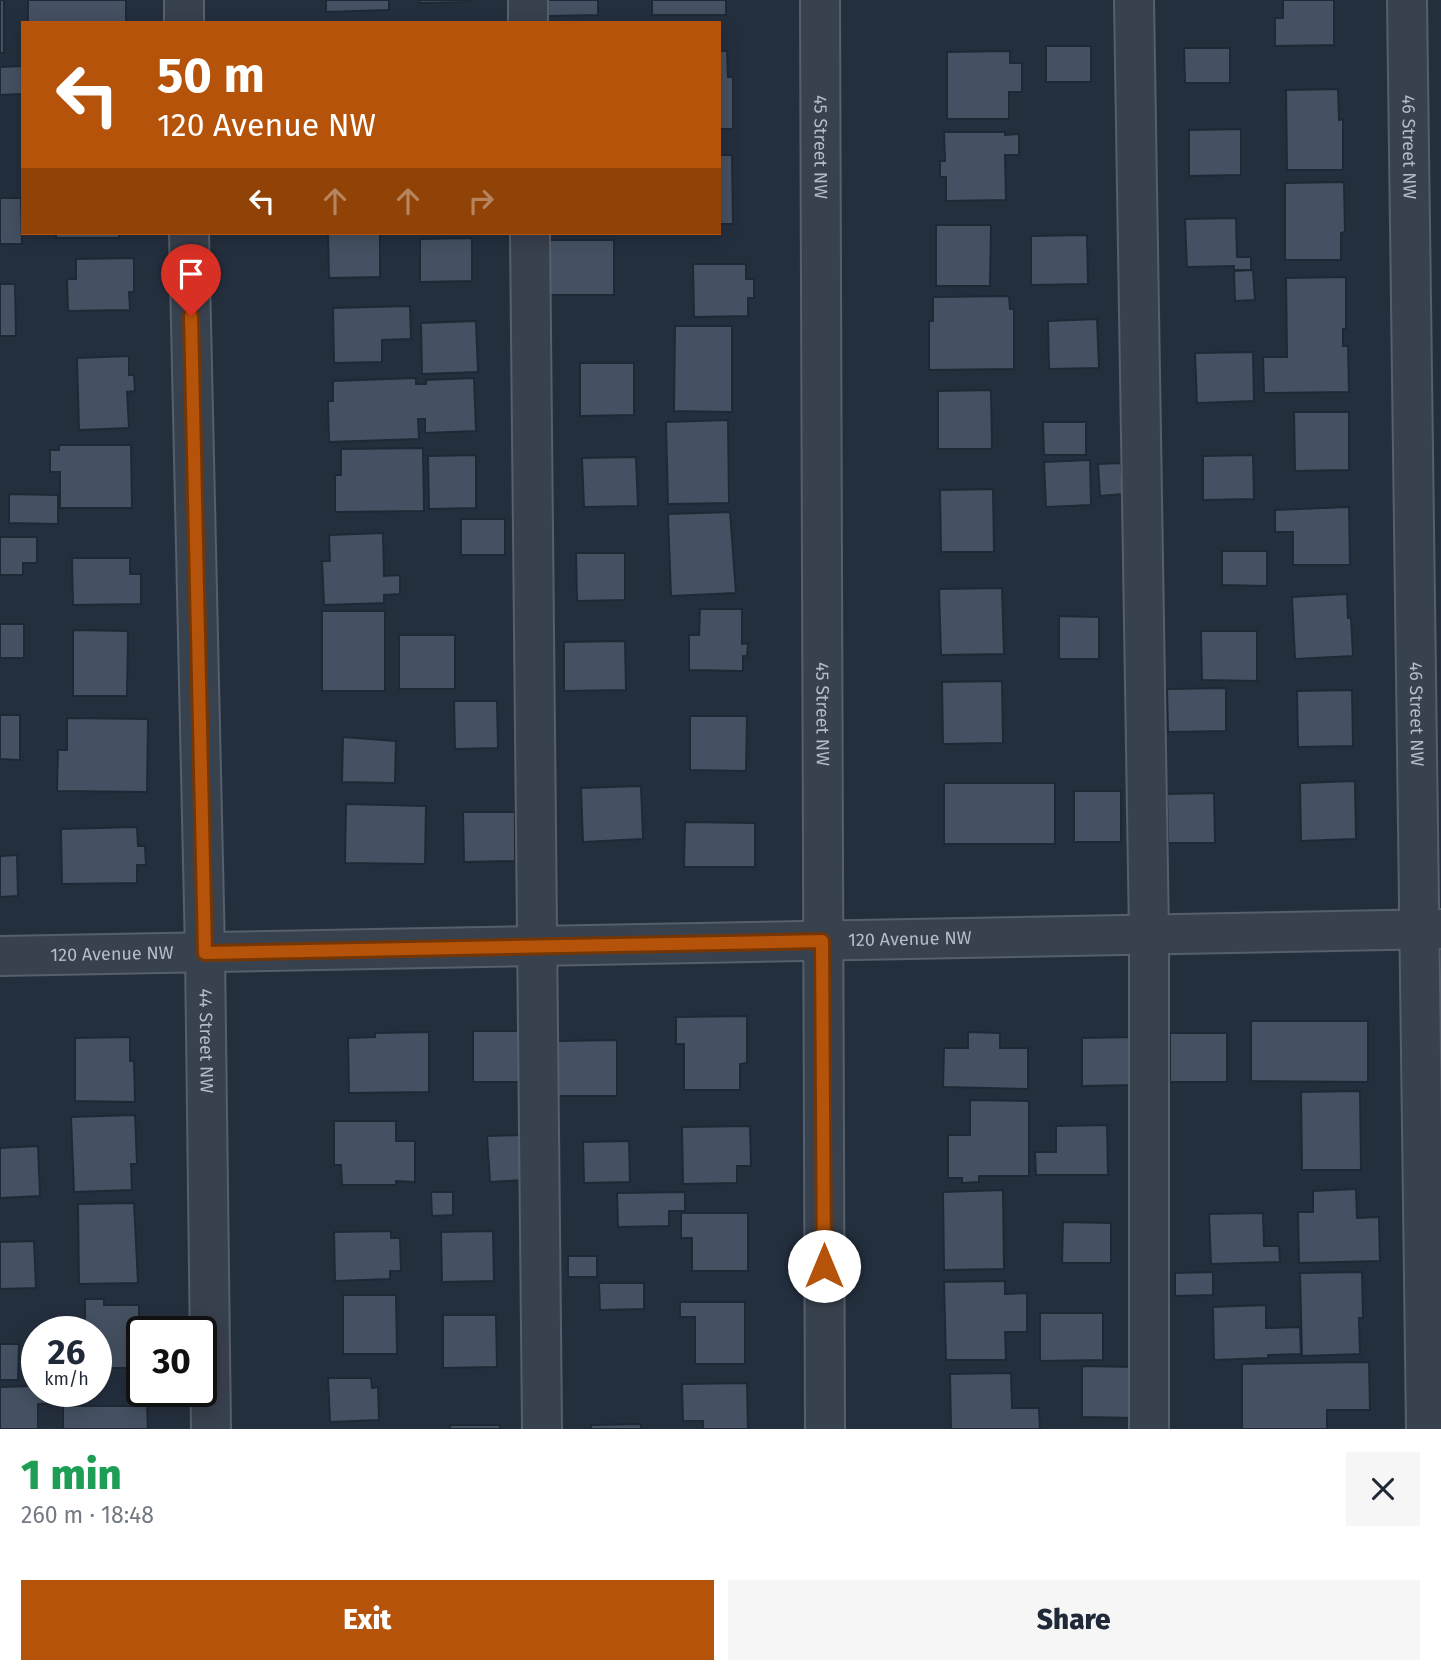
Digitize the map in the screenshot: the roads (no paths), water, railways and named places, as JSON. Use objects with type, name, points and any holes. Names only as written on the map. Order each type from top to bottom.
[{"type":"street","points":[[184,0],[184,21]]},
{"type":"street","points":[[528,0],[528,21]]},
{"type":"street","name":"45 Street NW","points":[[820,0],[825,1429]]},
{"type":"street","points":[[1134,0],[1149,935],[1149,1429]]},
{"type":"street","name":"46 Street NW","points":[[1408,0],[1430,929],[1426,1429]]},
{"type":"street","name":"44 Street NW","points":[[189,235],[205,953],[211,1429]]},
{"type":"street","points":[[530,235],[541,1429]]},
{"type":"street","name":"120 Avenue NW","points":[[0,956],[1430,929]]}]
